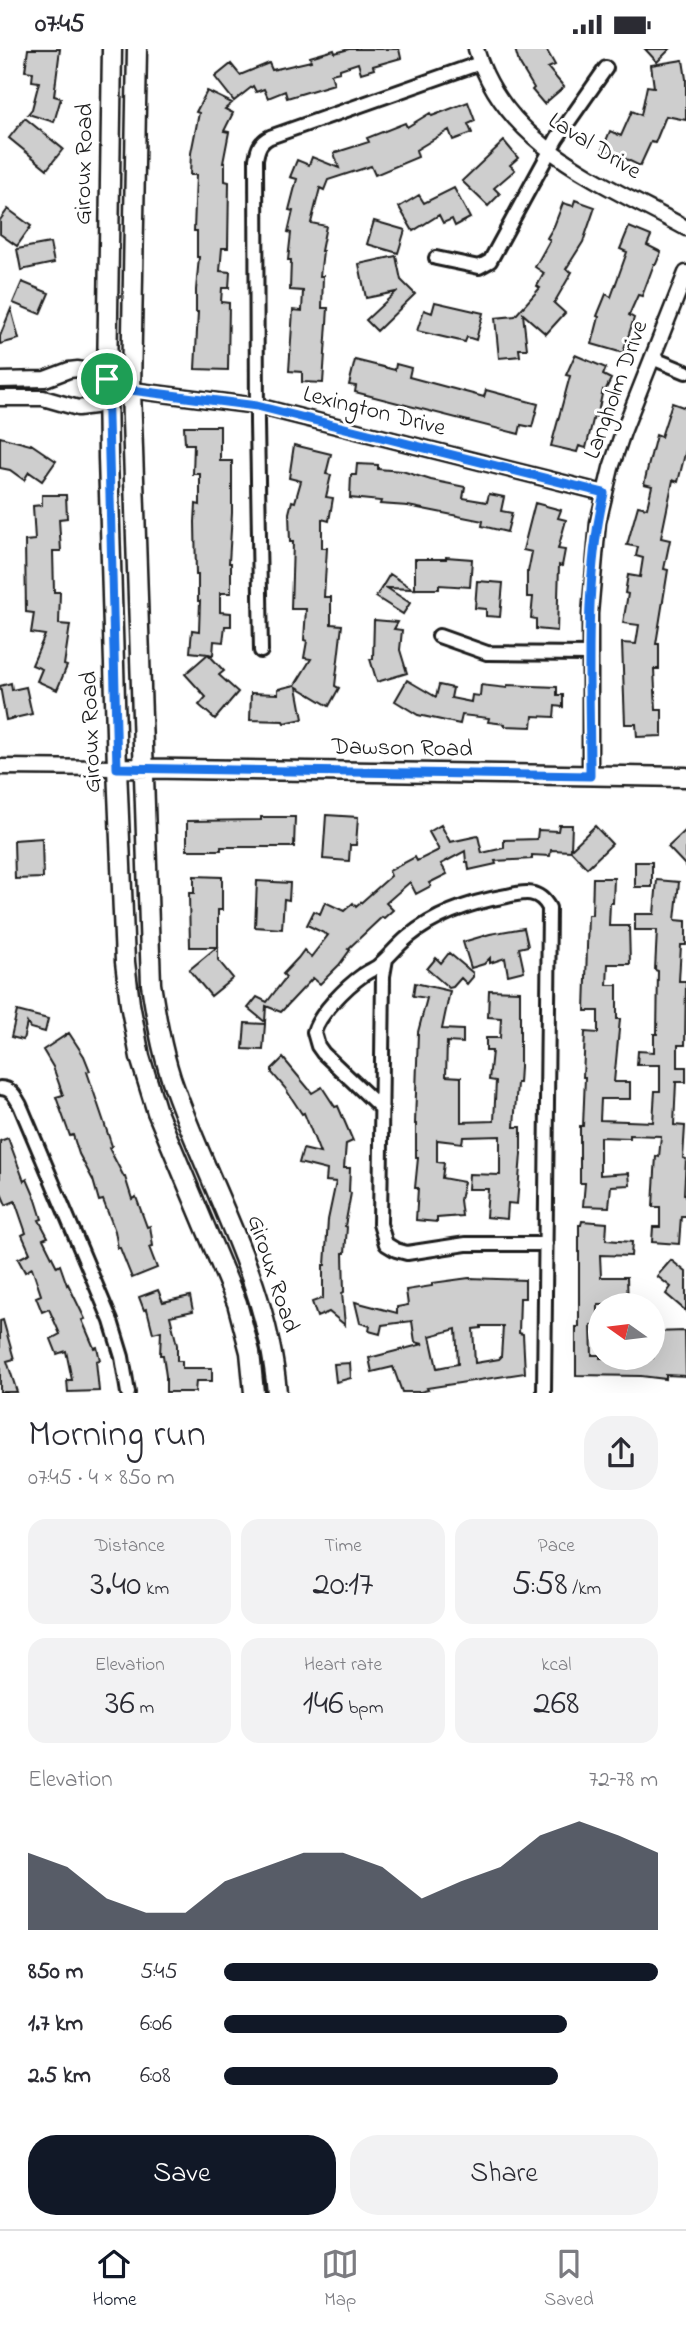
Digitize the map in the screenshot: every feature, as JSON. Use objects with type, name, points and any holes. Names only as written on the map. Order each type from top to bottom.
[{"type":"main road","name":"Giroux Road","points":[[112,49],[107,399],[125,962],[137,1044],[158,1112],[237,1303],[250,1352],[254,1392]]},
{"type":"main road","name":"Giroux Road","points":[[136,49],[131,390],[149,960],[158,1031],[179,1101],[256,1288],[271,1345],[277,1392]]},
{"type":"main road","name":"Dawson Road","points":[[117,768],[686,777]]},
{"type":"street","points":[[261,651],[257,406],[258,146],[270,137],[478,56]]},
{"type":"street","name":"Laval Drive","points":[[478,56],[497,97],[508,113],[550,152],[686,228]]},
{"type":"street","points":[[436,258],[479,267],[486,264],[498,250],[550,152],[606,68]]},
{"type":"street","name":"Langholm Drive","points":[[590,776],[592,571],[598,522],[623,432],[686,273]]},
{"type":"street","points":[[652,358],[686,372]]},
{"type":"street","points":[[0,380],[46,379],[78,369],[131,390]]},
{"type":"street","points":[[0,398],[43,398],[78,408],[94,406],[131,390]]},
{"type":"street","name":"Lexington Drive","points":[[131,390],[257,406],[604,493]]},
{"type":"street","points":[[439,635],[487,653],[590,654]]},
{"type":"street","points":[[0,767],[117,768]]},
{"type":"street","points":[[382,1109],[318,1046],[314,1032],[323,1014],[360,977],[376,968],[409,936],[440,916],[489,899],[528,893],[539,896],[547,904],[548,922],[544,1392]]},
{"type":"street","points":[[386,959],[383,976],[380,1224],[383,1238],[390,1248],[407,1253],[466,1244],[546,1244]]},
{"type":"street","points":[[0,1088],[9,1090],[15,1096],[98,1290],[118,1341],[128,1392]]},
{"type":"building","points":[[28,49],[60,49],[54,96],[61,98],[54,122],[28,114],[32,109],[39,82],[32,81],[33,72],[25,71]]},
{"type":"building","points":[[349,49],[399,49],[401,58],[373,66],[374,69],[361,73],[358,63],[340,69],[340,72],[331,74],[334,84],[287,98],[285,91],[268,98],[264,89],[256,92],[253,86],[234,101],[215,77],[231,64],[240,75],[269,63],[272,70],[311,61],[310,57],[334,50],[335,53]]},
{"type":"building","points":[[515,49],[546,49],[555,65],[548,68],[564,87],[544,104],[532,90],[534,88],[519,63]]},
{"type":"building","points":[[645,49],[670,49],[657,62]]},
{"type":"building","points":[[683,60],[686,120],[666,116],[655,143],[651,142],[640,166],[603,148],[610,131],[621,136],[632,111],[641,115],[647,86],[654,87],[651,65]]},
{"type":"building","points":[[207,91],[232,103],[225,109],[233,113],[224,131],[229,132],[223,163],[225,181],[229,182],[228,248],[222,248],[220,271],[230,272],[229,288],[222,288],[221,302],[229,303],[228,370],[195,369],[199,257],[197,231],[194,231],[196,175],[190,175],[191,153],[199,113],[196,112]]},
{"type":"building","points":[[468,102],[475,121],[468,124],[472,133],[453,140],[449,130],[416,150],[418,157],[375,175],[371,166],[328,180],[324,190],[320,188],[311,223],[326,226],[320,276],[323,276],[322,308],[328,308],[323,383],[302,382],[302,372],[289,371],[293,310],[302,311],[303,291],[290,290],[291,260],[288,260],[291,233],[288,232],[293,211],[289,210],[297,179],[290,177],[297,160],[309,165],[312,157],[339,168],[334,153],[369,142],[367,138],[405,123],[407,127],[430,113],[432,116]]},
{"type":"building","points":[[25,118],[63,149],[47,169],[9,138]]},
{"type":"building","points":[[504,141],[518,158],[510,165],[515,170],[494,188],[500,194],[488,206],[462,181]]},
{"type":"building","points":[[454,188],[470,218],[455,226],[452,219],[443,223],[439,215],[413,231],[399,207],[419,195],[424,203]]},
{"type":"building","points":[[575,200],[595,207],[583,242],[566,269],[572,272],[554,303],[565,313],[546,334],[523,314],[527,349],[519,349],[520,356],[499,358],[495,318],[515,316],[540,288],[537,286],[544,273],[535,267],[550,240],[547,238],[563,203],[573,206]]},
{"type":"building","points":[[8,209],[31,226],[17,246],[0,234],[0,220]]},
{"type":"building","points":[[374,221],[405,230],[398,253],[367,244]]},
{"type":"building","points":[[629,227],[651,236],[647,245],[661,252],[642,296],[638,295],[629,315],[634,318],[623,353],[592,344],[599,317],[597,316],[606,294],[611,297],[627,252],[620,249]]},
{"type":"building","points":[[50,243],[54,263],[21,270],[17,249]]},
{"type":"building","points":[[396,256],[401,280],[415,294],[377,331],[366,320],[396,292],[366,298],[359,264]]},
{"type":"building","points":[[22,282],[49,293],[40,314],[13,303]]},
{"type":"building","points":[[435,302],[483,313],[476,340],[467,337],[465,342],[417,331],[424,310],[432,313]]},
{"type":"building","points":[[11,309],[19,339],[0,344],[0,336]]},
{"type":"building","points":[[575,355],[606,368],[603,375],[611,379],[605,391],[603,390],[586,448],[579,446],[577,452],[551,446],[570,376],[566,375]]},
{"type":"building","points":[[355,360],[395,370],[396,364],[411,368],[409,377],[484,397],[486,390],[538,404],[532,427],[521,425],[519,434],[355,392],[356,386],[349,385]]},
{"type":"building","points":[[672,403],[686,408],[686,450],[678,482],[673,480],[661,538],[670,540],[656,644],[659,644],[659,669],[654,669],[656,710],[662,710],[662,736],[637,737],[636,724],[625,724],[622,643],[636,644],[639,625],[623,623],[628,594],[625,593],[628,575],[640,577],[643,558],[636,556],[638,547],[627,545],[638,506],[647,508],[652,486],[644,484],[647,471],[656,435],[661,437]]},
{"type":"building","points":[[184,426],[220,426],[220,461],[232,461],[229,563],[231,593],[220,593],[220,612],[231,613],[231,626],[225,626],[223,642],[214,641],[213,655],[190,652],[192,630],[199,631],[195,522],[196,504],[200,505],[200,474],[193,474],[194,444],[185,444]]},
{"type":"building","points":[[0,437],[31,444],[56,461],[42,481],[29,472],[24,480],[10,470],[0,468]]},
{"type":"building","points":[[294,445],[331,454],[326,474],[331,475],[326,497],[333,498],[329,521],[322,519],[322,548],[327,548],[324,597],[331,597],[331,624],[342,625],[335,686],[339,688],[329,706],[297,687],[303,719],[284,723],[250,720],[251,693],[278,694],[278,689],[295,685],[311,659],[304,658],[307,641],[304,640],[306,609],[291,609],[293,542],[290,542],[289,513],[301,481],[289,478]]},
{"type":"building","points":[[357,464],[378,465],[378,469],[402,471],[465,487],[463,498],[487,502],[489,494],[504,497],[501,511],[512,513],[507,532],[482,526],[483,521],[408,506],[380,504],[381,501],[350,498],[351,475],[356,475]]},
{"type":"building","points":[[42,495],[66,495],[67,518],[59,519],[61,551],[53,551],[54,592],[60,592],[59,624],[70,625],[64,665],[67,666],[57,690],[37,681],[42,669],[32,665],[45,635],[31,633],[34,613],[26,612],[25,541],[35,540],[33,506],[42,505]]},
{"type":"building","points":[[535,503],[561,510],[558,518],[566,520],[558,549],[565,550],[562,566],[559,565],[557,631],[536,629],[536,619],[531,618],[533,597],[527,597],[527,572],[532,552],[523,550]]},
{"type":"building","points":[[415,559],[472,559],[470,587],[439,585],[439,589],[415,589]]},
{"type":"building","points":[[390,574],[413,589],[387,588],[410,603],[403,614],[376,597]]},
{"type":"building","points":[[477,581],[503,583],[500,617],[486,616],[486,609],[475,608]]},
{"type":"building","points":[[374,620],[398,622],[394,629],[402,630],[400,650],[407,673],[377,682],[370,659],[373,659]]},
{"type":"building","points":[[208,654],[224,671],[219,675],[238,692],[215,719],[199,705],[206,697],[185,674]]},
{"type":"building","points":[[407,680],[436,697],[439,685],[453,688],[451,698],[471,702],[472,695],[480,696],[481,685],[507,688],[507,685],[557,687],[557,695],[563,695],[563,707],[555,706],[554,717],[533,716],[532,727],[505,726],[488,722],[489,718],[462,715],[460,724],[418,715],[395,701]]},
{"type":"building","points":[[11,683],[12,690],[26,687],[32,714],[6,720],[0,686]]},
{"type":"building","points":[[326,815],[358,817],[356,845],[350,845],[349,861],[323,859]]},
{"type":"building","points":[[261,817],[295,817],[294,847],[187,850],[187,821],[261,820]]},
{"type":"building","points":[[441,825],[450,842],[478,836],[482,853],[504,848],[504,840],[537,839],[538,830],[558,831],[559,825],[572,825],[571,849],[595,826],[612,844],[587,868],[571,851],[551,850],[550,856],[532,855],[532,859],[495,861],[496,864],[469,870],[465,851],[441,864],[447,874],[429,883],[431,886],[416,894],[410,882],[386,903],[393,910],[348,949],[350,950],[339,965],[320,984],[313,978],[281,1012],[266,1006],[265,1022],[248,1008],[257,997],[267,1002],[286,977],[283,974],[304,950],[311,957],[328,935],[307,925],[314,911],[320,914],[325,902],[344,911],[353,903],[356,907],[391,876],[389,871],[415,857],[417,861],[439,850],[429,832]]},
{"type":"building","points":[[686,830],[686,866],[668,847]]},
{"type":"building","points":[[42,838],[43,878],[15,879],[14,840]]},
{"type":"building","points":[[635,862],[652,862],[652,887],[635,887]]},
{"type":"building","points":[[194,876],[222,877],[222,910],[218,910],[218,960],[233,978],[211,996],[189,970],[217,947],[190,947],[189,893],[194,893]]},
{"type":"building","points":[[593,878],[614,878],[609,926],[629,926],[630,964],[608,964],[607,985],[617,985],[617,1019],[620,1019],[614,1082],[630,1082],[630,1099],[601,1099],[600,1120],[653,1122],[655,1091],[660,1091],[660,1065],[637,1065],[638,1051],[654,1052],[654,1034],[657,1034],[657,930],[635,930],[635,914],[654,914],[657,880],[679,882],[675,920],[686,921],[686,945],[681,945],[679,981],[686,981],[685,1045],[678,1045],[678,1067],[686,1067],[686,1082],[676,1082],[674,1125],[685,1126],[683,1158],[686,1159],[686,1216],[681,1216],[679,1244],[652,1242],[653,1227],[660,1227],[660,1207],[653,1207],[656,1156],[659,1157],[661,1136],[600,1137],[600,1175],[629,1173],[630,1185],[611,1186],[609,1207],[583,1206],[585,1183],[580,1183],[580,1126],[583,1126],[585,1032],[598,1033],[598,1011],[585,1011],[588,915],[592,915]]},
{"type":"building","points":[[257,881],[290,883],[289,900],[284,899],[282,929],[255,927]]},
{"type":"building","points":[[524,928],[528,946],[519,948],[524,971],[508,975],[505,958],[490,963],[490,958],[484,964],[471,968],[463,942]]},
{"type":"building","points":[[449,953],[473,973],[467,984],[461,978],[449,988],[427,969],[436,958],[441,963]]},
{"type":"building","points":[[415,983],[450,991],[442,1029],[463,1030],[463,1043],[447,1042],[446,1076],[461,1077],[461,1122],[494,1121],[496,1081],[489,1080],[492,1051],[486,1051],[486,1038],[500,1038],[501,1018],[488,1017],[489,990],[520,991],[520,1067],[514,1127],[521,1127],[521,1154],[517,1204],[508,1203],[507,1219],[486,1217],[488,1189],[468,1189],[469,1174],[500,1175],[500,1136],[463,1137],[462,1143],[437,1140],[437,1162],[444,1163],[442,1178],[464,1182],[460,1200],[462,1216],[437,1218],[437,1222],[416,1220],[418,1032],[427,998],[413,996]]},
{"type":"building","points":[[17,1011],[48,1019],[45,1032],[30,1028],[27,1023],[23,1040],[11,1037]]},
{"type":"building","points":[[245,1023],[265,1024],[263,1050],[243,1049]]},
{"type":"building","points":[[69,1033],[90,1071],[87,1072],[112,1146],[109,1148],[125,1177],[132,1199],[136,1197],[147,1227],[150,1226],[153,1246],[149,1247],[157,1268],[132,1278],[118,1248],[115,1231],[103,1200],[99,1201],[93,1180],[79,1154],[73,1135],[70,1136],[56,1097],[63,1095],[53,1067],[43,1050]]},
{"type":"building","points":[[283,1058],[312,1093],[322,1087],[335,1107],[338,1106],[353,1141],[346,1144],[344,1168],[350,1168],[351,1193],[343,1253],[342,1293],[345,1325],[329,1312],[317,1317],[312,1302],[323,1298],[323,1265],[328,1220],[336,1182],[326,1181],[327,1170],[299,1163],[303,1149],[320,1153],[304,1113],[302,1114],[272,1073],[272,1069]]},
{"type":"building","points":[[8,1138],[24,1181],[27,1179],[36,1200],[42,1219],[39,1220],[48,1237],[43,1239],[57,1267],[60,1265],[85,1319],[82,1320],[94,1348],[97,1347],[100,1360],[96,1361],[99,1391],[68,1392],[67,1380],[72,1380],[66,1351],[57,1354],[51,1339],[60,1334],[49,1309],[42,1312],[36,1297],[41,1295],[32,1268],[25,1272],[18,1259],[30,1253],[22,1235],[26,1233],[15,1201],[6,1205],[0,1191],[0,1141]]},
{"type":"building","points":[[582,1221],[607,1223],[606,1240],[632,1242],[631,1256],[600,1255],[601,1277],[627,1277],[628,1293],[588,1293],[588,1370],[665,1370],[665,1332],[685,1331],[686,1376],[666,1375],[666,1379],[576,1375]]},
{"type":"building","points":[[671,1260],[686,1272],[686,1311],[666,1294],[671,1287],[657,1276]]},
{"type":"building","points":[[469,1278],[525,1280],[525,1298],[520,1298],[519,1333],[523,1334],[525,1373],[427,1388],[428,1390],[420,1392],[402,1392],[393,1367],[372,1372],[369,1358],[423,1344],[415,1342],[412,1321],[382,1325],[380,1334],[369,1331],[370,1326],[360,1323],[355,1302],[397,1313],[397,1307],[408,1305],[406,1290],[432,1286],[432,1283]],"holes":[[[481,1326],[503,1326],[499,1359],[475,1363],[473,1329]],[[456,1329],[458,1364],[437,1368],[430,1336]]]},
{"type":"building","points":[[158,1290],[163,1302],[190,1296],[193,1311],[170,1316],[177,1345],[177,1361],[182,1361],[182,1368],[212,1368],[212,1381],[196,1381],[195,1392],[166,1392],[163,1355],[160,1355],[161,1331],[153,1333],[147,1309],[144,1310],[139,1297]]},
{"type":"building","points":[[3,1320],[14,1359],[7,1361],[17,1392],[0,1392],[0,1321]]},
{"type":"building","points":[[350,1363],[351,1378],[336,1382],[334,1364]]},
{"type":"route","points":[[107,379],[131,390],[257,406],[604,493],[594,548],[591,592],[590,776],[117,768],[107,379]]}]
